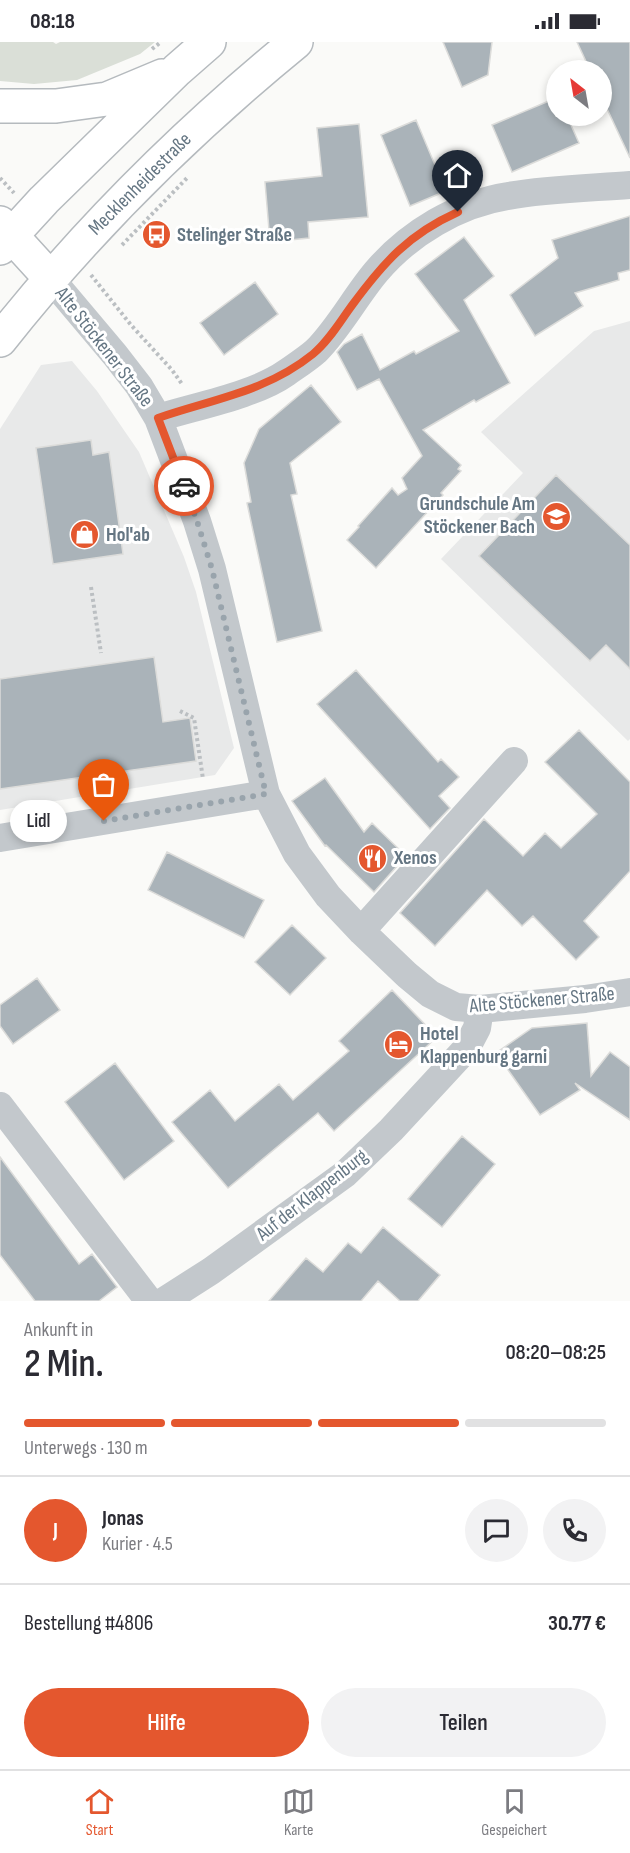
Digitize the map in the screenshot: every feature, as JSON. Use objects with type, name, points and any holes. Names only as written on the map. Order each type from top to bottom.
[{"type":"main road","points":[[51,279],[4,235],[44,200],[177,70],[209,42]]},
{"type":"main road","name":"Mecklenheidestraße","points":[[0,340],[119,202],[197,127],[296,42]]},
{"type":"main road","points":[[0,106],[56,106],[107,99],[177,70]]},
{"type":"street","points":[[158,418],[254,389],[284,375],[315,352],[336,328],[377,271],[406,242],[439,220],[476,204],[508,195],[630,185]]},
{"type":"street","name":"Alte Stöckener Straße","points":[[51,279],[139,386],[158,418],[197,521],[212,569],[266,794],[297,854],[328,896],[361,931],[430,994],[456,1007],[480,1009],[585,999],[630,992]]},
{"type":"street","points":[[361,931],[514,761]]},
{"type":"street","points":[[0,838],[266,794]]},
{"type":"street","name":"Auf der Klappenburg","points":[[164,1301],[211,1271],[345,1174],[391,1130],[466,1049],[477,1028],[480,1009]]},
{"type":"street","points":[[0,1106],[149,1301]]},
{"type":"path","points":[[0,178],[20,198]]},
{"type":"path","points":[[92,277],[172,370],[185,388],[190,407]]},
{"type":"path","points":[[92,587],[101,653]]},
{"type":"path","points":[[180,711],[194,718],[207,804]]},
{"type":"shaded area","points":[[0,42],[53,42],[56,44],[60,42],[155,42],[140,54],[77,80],[34,84],[0,81]]},
{"type":"shaded area","name":"Grundschule Am Stöckener Bach","points":[[630,321],[630,739],[628,741],[441,559],[523,473],[481,432],[594,331]]},
{"type":"shaded area","points":[[72,361],[97,391],[139,452],[184,557],[196,592],[234,748],[215,775],[0,810],[0,429],[41,365]]},
{"type":"building","points":[[443,42],[492,42],[488,75],[462,87]]},
{"type":"building","points":[[577,42],[630,42],[630,158],[612,119],[612,60],[585,60]]},
{"type":"building","points":[[546,102],[546,126],[571,126],[579,143],[512,172],[492,125]]},
{"type":"building","points":[[416,120],[446,191],[410,206],[381,135]]},
{"type":"building","points":[[359,124],[368,217],[308,222],[309,238],[270,242],[265,182],[322,176],[317,128]]},
{"type":"building","points":[[630,216],[630,270],[618,273],[619,280],[575,293],[583,306],[535,336],[510,295],[558,258],[552,240]]},
{"type":"building","points":[[464,237],[494,276],[464,300],[510,383],[476,402],[474,400],[423,430],[461,465],[458,469],[461,471],[441,493],[443,495],[376,568],[347,540],[392,488],[398,495],[407,489],[402,478],[422,456],[379,379],[357,390],[337,352],[344,344],[362,334],[380,370],[414,351],[416,354],[459,331],[415,274]]},
{"type":"building","points":[[255,282],[278,314],[224,355],[200,323]]},
{"type":"building","points":[[311,385],[341,422],[290,463],[297,494],[291,495],[322,631],[277,642],[247,503],[251,502],[244,463],[259,429]]},
{"type":"building","points":[[91,440],[93,455],[109,452],[123,554],[53,564],[36,448]]},
{"type":"building","points":[[556,475],[630,545],[630,669],[606,645],[590,661],[479,556]]},
{"type":"building","points":[[154,657],[163,722],[190,718],[196,761],[0,789],[0,679]]},
{"type":"building","points":[[356,670],[438,762],[441,759],[459,777],[439,796],[450,808],[430,829],[317,704]]},
{"type":"building","points":[[579,730],[630,782],[630,871],[584,921],[599,937],[576,960],[533,916],[522,926],[487,890],[435,946],[400,913],[484,819],[523,856],[545,833],[561,848],[597,814],[545,762]]},
{"type":"building","points":[[325,778],[364,832],[372,823],[406,856],[374,892],[325,846],[292,801]]},
{"type":"building","points":[[167,852],[264,900],[244,938],[148,890]]},
{"type":"building","points":[[292,925],[326,958],[290,995],[255,962]]},
{"type":"building","points":[[37,978],[60,1010],[13,1044],[0,1026],[0,1005]]},
{"type":"building","points":[[392,990],[437,1037],[334,1131],[318,1113],[228,1188],[172,1122],[210,1090],[235,1121],[279,1084],[293,1100],[349,1051],[339,1041]]},
{"type":"building","points":[[587,1023],[591,1076],[610,1052],[630,1067],[630,1120],[575,1083],[580,1090],[540,1115],[496,1053],[532,1028]]},
{"type":"building","points":[[115,1063],[174,1141],[124,1180],[65,1102]]},
{"type":"building","points":[[462,1136],[495,1164],[442,1227],[408,1199]]},
{"type":"building","points":[[0,1157],[79,1264],[92,1254],[117,1287],[99,1301],[35,1301],[0,1255]]},
{"type":"building","points":[[383,1227],[440,1275],[418,1301],[400,1301],[378,1281],[361,1301],[269,1301],[306,1258],[323,1272],[348,1243],[361,1253]]},
{"type":"way so far","points":[[104,821],[266,794],[243,706],[212,569],[184,486]]},
{"type":"place","name":"Stelinger Straße","points":[[156,235]]},
{"type":"place","name":"Grundschule Am Stöckener Bach","points":[[556,516]]},
{"type":"place","name":"Hol'ab","points":[[85,535]]},
{"type":"place","name":"Lidl","points":[[104,821]]},
{"type":"place","name":"Xenos","points":[[373,858]]},
{"type":"place","name":"Hotel Klappenburg garni","points":[[399,1045]]},
{"type":"route","points":[[184,486],[158,418],[254,389],[284,375],[315,352],[336,328],[377,271],[406,242],[439,220],[458,212]]}]
